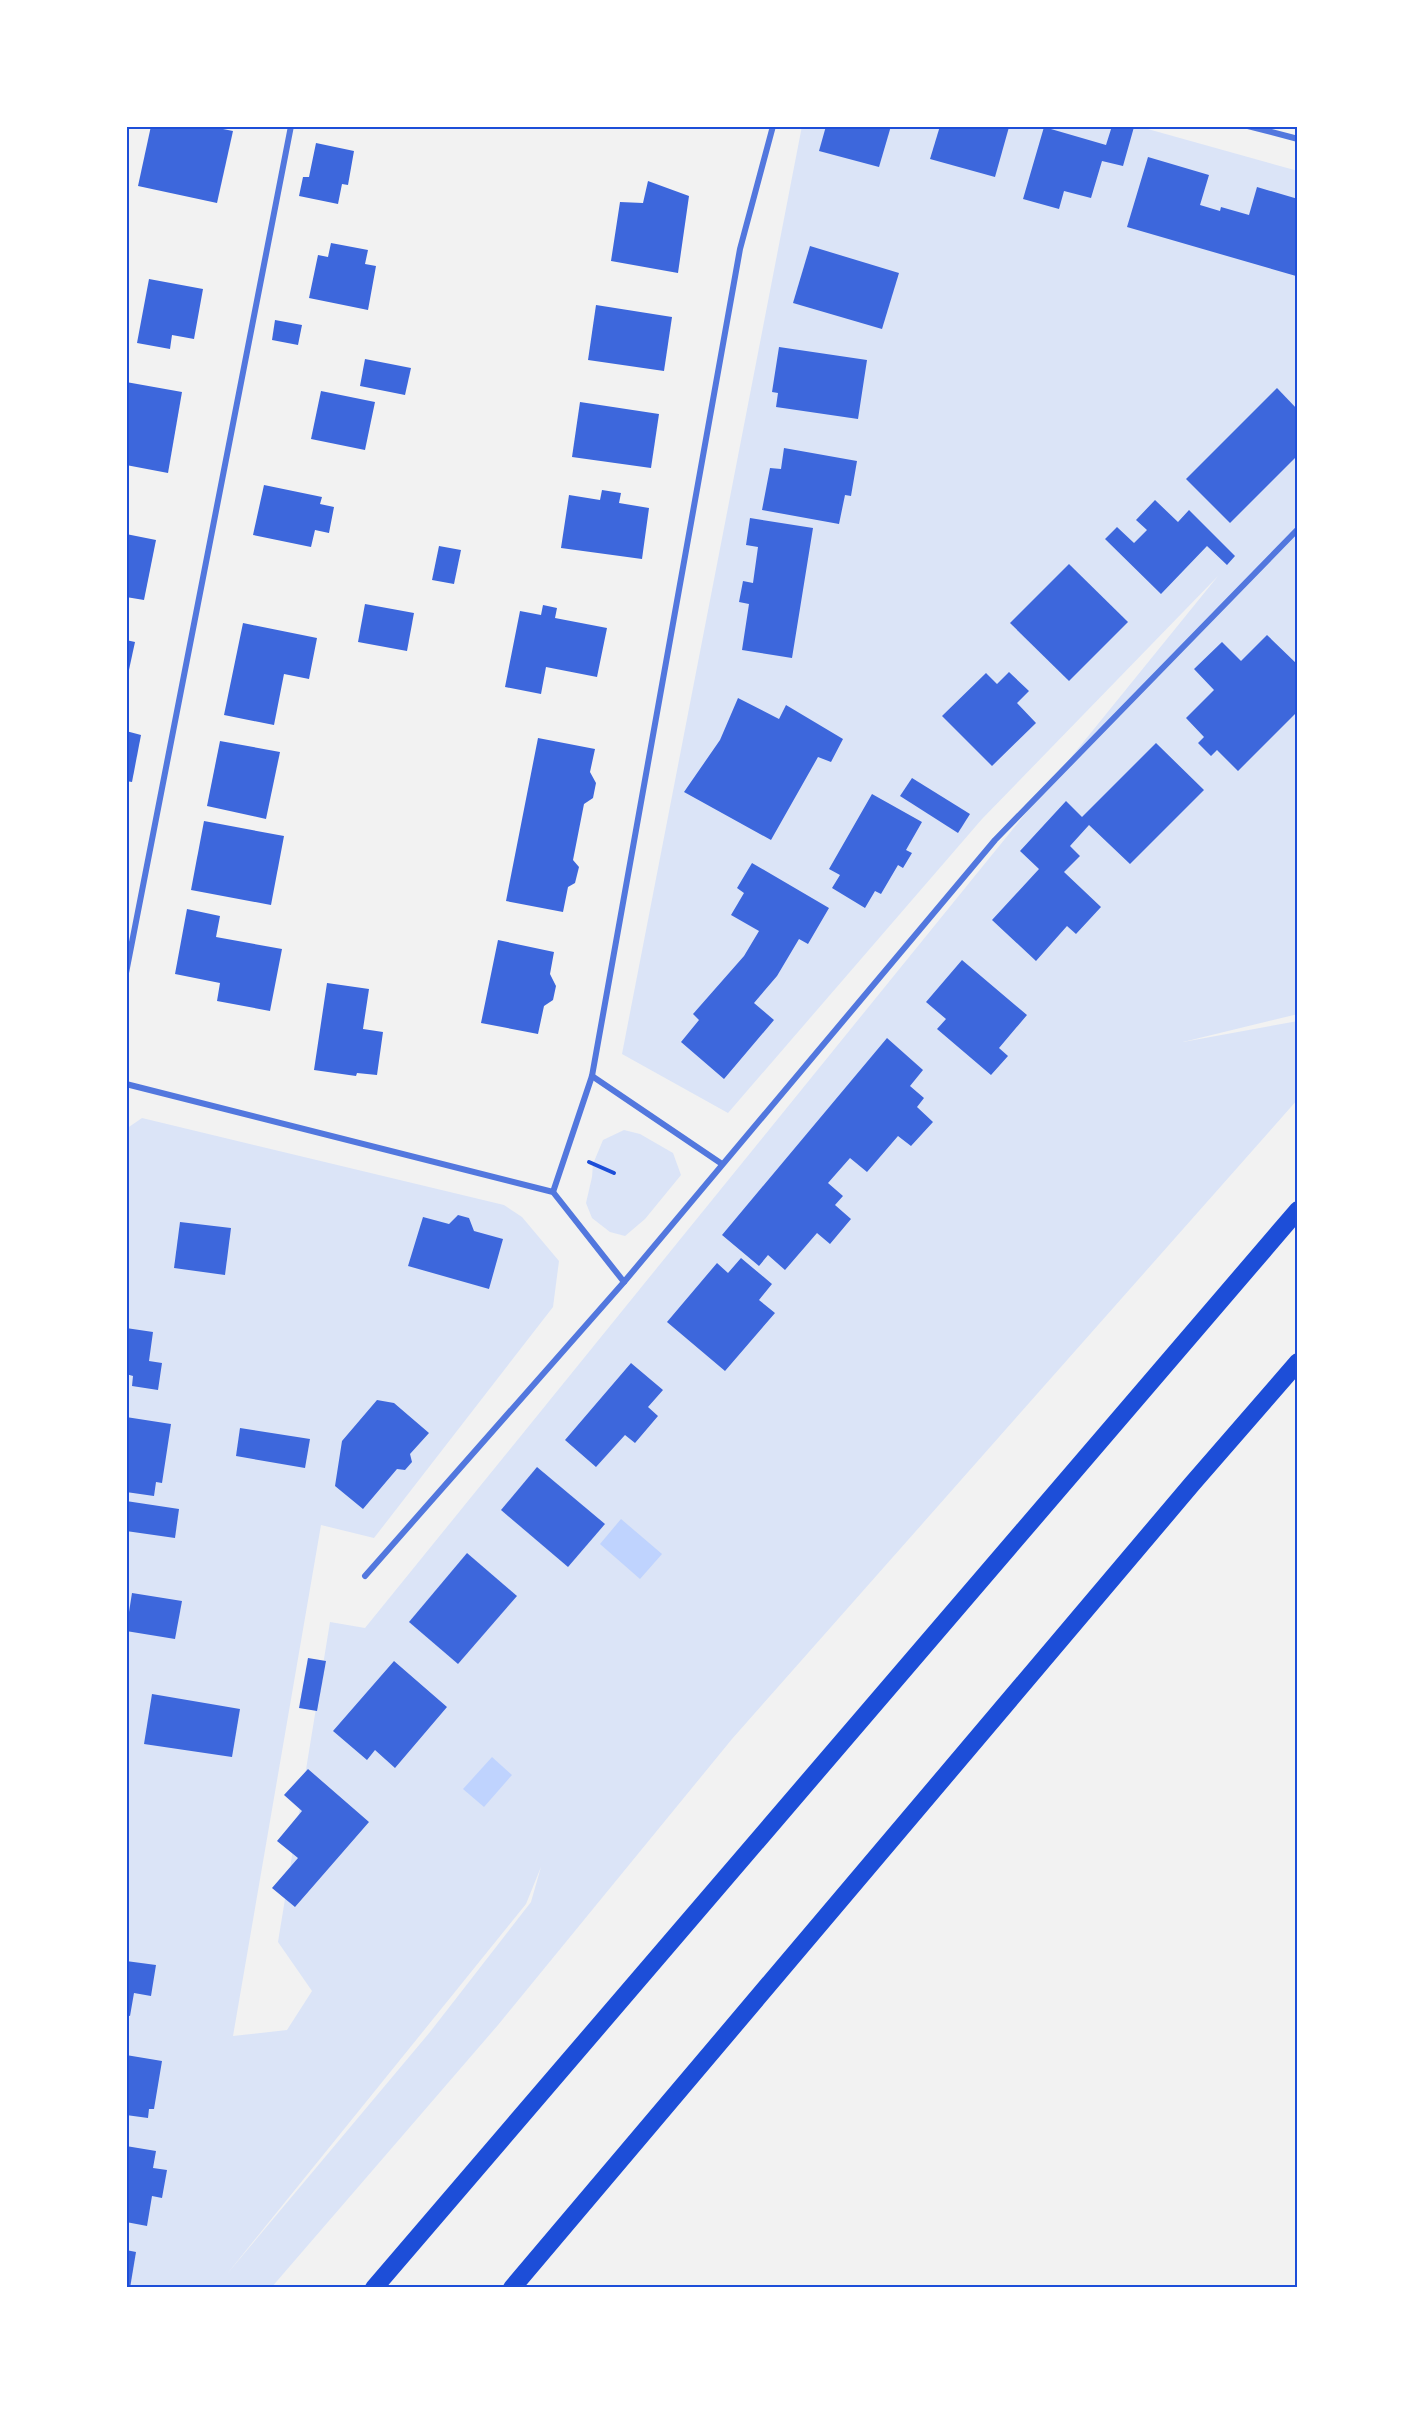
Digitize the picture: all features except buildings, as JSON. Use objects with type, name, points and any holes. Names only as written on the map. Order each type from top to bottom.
[{"type":"highway","points":[[374,2288],[1298,1210]]},
{"type":"highway","points":[[512,2288],[1169,1511],[1298,1362]]},
{"type":"highway","points":[[364,2288],[423,2230]]},
{"type":"street","points":[[126,973],[291,126]]},
{"type":"street","points":[[553,1192],[592,1076],[740,249],[773,126]]},
{"type":"street","points":[[1248,126],[1298,139]]},
{"type":"street","points":[[366,1576],[624,1282],[995,840],[1298,529]]},
{"type":"street","points":[[592,1076],[722,1164]]},
{"type":"street","points":[[126,1084],[553,1192],[624,1282]]},
{"type":"shaded area","points":[[802,126],[1137,126],[1298,171],[1298,1014],[1183,1042],[1298,1021],[1298,1099],[732,1739],[498,2025],[271,2288],[126,2288],[126,1129],[142,1118],[504,1205],[522,1217],[559,1261],[553,1307],[374,1538],[321,1525],[233,2036],[287,2030],[312,1991],[278,1942],[330,1622],[365,1628],[1218,576],[982,819],[728,1113],[622,1054]],"holes":[[[541,1867],[531,1902],[430,2032],[227,2274],[526,1904]]]},
{"type":"shaded area","points":[[624,1130],[640,1134],[673,1153],[681,1175],[645,1219],[625,1236],[610,1232],[592,1218],[586,1203],[593,1164],[603,1140]]},
{"type":"water","points":[[621,1519],[662,1554],[640,1579],[600,1544]]},
{"type":"water","points":[[492,1757],[512,1775],[484,1807],[463,1789]]}]
